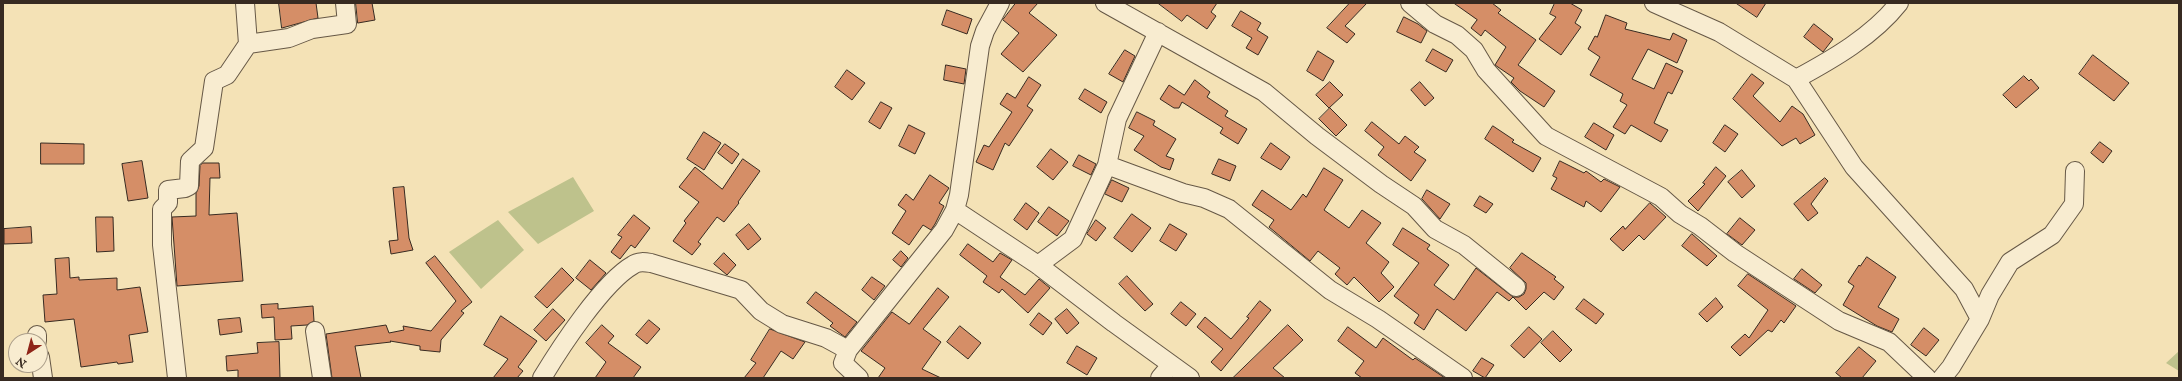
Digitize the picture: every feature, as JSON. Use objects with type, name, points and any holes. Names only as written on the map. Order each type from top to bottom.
[{"type":"street","points":[[177,378],[162,245],[162,209],[168,203],[168,190],[185,188],[189,186],[190,161],[204,148],[214,81],[227,75],[248,44],[245,3]]},
{"type":"street","points":[[248,44],[288,38],[312,29],[347,24],[345,3]]},
{"type":"street","points":[[859,378],[843,363],[848,350],[944,230],[955,210],[959,195],[980,46],[1000,3]]},
{"type":"street","points":[[1105,3],[1264,92],[1316,136],[1381,184],[1414,206],[1435,229],[1464,245],[1516,287]]},
{"type":"street","points":[[1410,3],[1435,24],[1457,35],[1474,50],[1486,70],[1546,136],[1661,197],[1680,214],[1700,226],[1734,253],[1839,321],[1889,342],[1927,378]]},
{"type":"street","points":[[1654,3],[1719,32],[1796,79],[1854,167],[1964,289],[1980,319]]},
{"type":"street","points":[[1796,79],[1834,58],[1869,32],[1899,3]]},
{"type":"street","points":[[1038,265],[1073,239],[1107,165],[1117,119],[1158,32]]},
{"type":"street","points":[[1107,165],[1183,193],[1204,198],[1229,209],[1330,290],[1378,319],[1463,378]]},
{"type":"street","points":[[1942,378],[1951,367],[1980,319],[1990,295],[2010,262],[2052,235],[2074,204],[2075,171]]},
{"type":"street","points":[[955,210],[1038,265],[1166,371],[1190,378]]},
{"type":"street","points":[[542,378],[559,350],[608,287],[633,264],[641,262],[651,263],[741,290],[761,311],[782,324],[826,338],[848,350]]},
{"type":"street","points":[[315,331],[322,378]]},
{"type":"green space","points":[[573,177],[594,211],[538,244],[508,212]]},
{"type":"green space","points":[[498,220],[524,250],[481,289],[449,252]]},
{"type":"green space","points":[[2179,351],[2179,371],[2166,363]]},
{"type":"building","points":[[279,3],[316,3],[318,18],[282,28]]},
{"type":"building","points":[[356,3],[372,3],[375,20],[358,23]]},
{"type":"building","points":[[1016,3],[1038,3],[1029,13],[1057,35],[1023,72],[1001,54],[1019,33],[1003,20]]},
{"type":"building","points":[[1158,3],[1217,3],[1211,12],[1216,16],[1207,29],[1187,15],[1182,21]]},
{"type":"building","points":[[1350,3],[1367,3],[1345,26],[1355,34],[1347,43],[1327,28]]},
{"type":"building","points":[[1454,3],[1492,3],[1501,10],[1498,13],[1536,40],[1518,65],[1555,91],[1544,107],[1520,91],[1511,82],[1514,78],[1495,65],[1506,47],[1485,30],[1481,36],[1471,28],[1477,20]]},
{"type":"building","points":[[1555,3],[1570,3],[1582,10],[1575,23],[1581,27],[1561,55],[1539,39],[1556,17],[1550,14]]},
{"type":"building","points":[[1736,3],[1766,3],[1757,17]]},
{"type":"building","points":[[947,10],[972,19],[967,34],[942,25]]},
{"type":"building","points":[[1241,11],[1261,23],[1257,30],[1268,37],[1258,55],[1246,48],[1252,38],[1232,26]]},
{"type":"building","points":[[1606,15],[1627,23],[1625,29],[1670,40],[1673,33],[1687,40],[1677,63],[1648,49],[1632,79],[1654,89],[1666,63],[1683,71],[1672,94],[1668,92],[1654,123],[1668,130],[1661,142],[1631,125],[1625,134],[1613,127],[1627,105],[1620,101],[1623,94],[1590,75],[1600,57],[1588,49],[1595,36],[1597,37]]},
{"type":"building","points":[[1404,17],[1418,24],[1427,31],[1421,43],[1397,32]]},
{"type":"building","points":[[1814,24],[1833,39],[1823,52],[1804,37]]},
{"type":"building","points":[[1433,49],[1453,60],[1446,72],[1426,61]]},
{"type":"building","points":[[1125,50],[1135,56],[1123,82],[1109,74]]},
{"type":"building","points":[[1318,51],[1334,61],[1323,81],[1307,71]]},
{"type":"building","points":[[2093,55],[2129,83],[2114,101],[2079,74]]},
{"type":"building","points":[[946,65],[966,69],[964,84],[944,80]]},
{"type":"building","points":[[847,70],[865,83],[852,100],[835,87]]},
{"type":"building","points":[[1752,74],[1764,83],[1753,96],[1780,122],[1792,106],[1803,114],[1815,135],[1800,144],[1796,138],[1782,146],[1733,99]]},
{"type":"building","points":[[2024,76],[2029,81],[2031,79],[2039,88],[2016,108],[2003,95]]},
{"type":"building","points":[[1029,77],[1041,85],[1027,106],[1033,110],[1009,146],[1005,143],[993,170],[976,162],[984,145],[989,147],[1012,112],[1000,104],[1007,93],[1015,98]]},
{"type":"building","points":[[1195,80],[1210,92],[1207,97],[1228,111],[1225,116],[1247,129],[1238,144],[1220,133],[1223,128],[1182,102],[1179,108],[1174,108],[1160,99],[1169,85],[1184,95]]},
{"type":"building","points":[[1330,82],[1343,95],[1329,108],[1316,95]]},
{"type":"building","points":[[1420,82],[1434,98],[1425,106],[1411,90]]},
{"type":"building","points":[[1085,89],[1107,102],[1101,113],[1079,99]]},
{"type":"building","points":[[881,102],[892,108],[880,129],[869,122]]},
{"type":"building","points":[[1330,108],[1347,125],[1336,136],[1319,119]]},
{"type":"building","points":[[1137,112],[1155,121],[1153,125],[1176,139],[1166,156],[1174,159],[1170,170],[1161,167],[1134,150],[1144,136],[1129,128]]},
{"type":"building","points":[[1372,122],[1399,144],[1405,136],[1419,147],[1414,152],[1426,160],[1411,181],[1378,155],[1384,147],[1365,131]]},
{"type":"building","points":[[1594,123],[1614,135],[1606,150],[1585,137]]},
{"type":"building","points":[[909,125],[925,133],[915,154],[899,146]]},
{"type":"building","points":[[1725,125],[1738,134],[1725,152],[1713,143]]},
{"type":"building","points":[[1493,126],[1514,140],[1512,142],[1541,158],[1533,172],[1485,139]]},
{"type":"building","points":[[704,132],[721,143],[704,170],[687,159]]},
{"type":"building","points":[[2100,142],[2112,151],[2103,163],[2091,153]]},
{"type":"building","points":[[41,143],[84,144],[84,164],[41,164]]},
{"type":"building","points":[[1271,143],[1290,157],[1281,170],[1261,158]]},
{"type":"building","points":[[725,144],[739,154],[732,164],[718,153]]},
{"type":"building","points":[[1051,149],[1068,162],[1053,180],[1037,167]]},
{"type":"building","points":[[1079,155],[1096,164],[1091,175],[1073,166]]},
{"type":"building","points":[[743,159],[760,171],[738,202],[739,203],[724,222],[717,217],[698,242],[701,244],[692,255],[673,241],[686,223],[684,221],[699,202],[679,187],[695,167],[722,189]]},
{"type":"building","points":[[1219,159],[1236,166],[1230,181],[1212,174]]},
{"type":"building","points":[[142,161],[148,198],[128,201],[122,164]]},
{"type":"building","points":[[1560,161],[1584,173],[1586,171],[1601,182],[1604,179],[1620,187],[1601,212],[1586,201],[1584,207],[1551,189],[1557,178],[1553,176]]},
{"type":"building","points":[[203,163],[219,163],[220,178],[210,178],[209,215],[237,213],[243,281],[177,286],[172,217],[196,216],[196,193],[199,186],[200,166]]},
{"type":"building","points":[[1716,167],[1726,176],[1698,211],[1688,201],[1705,184],[1703,183]]},
{"type":"building","points":[[1324,168],[1343,180],[1324,210],[1349,228],[1362,210],[1381,223],[1366,243],[1389,262],[1381,273],[1394,287],[1379,302],[1354,277],[1347,285],[1335,274],[1340,268],[1318,251],[1310,261],[1269,227],[1274,220],[1252,205],[1262,190],[1291,210],[1303,194],[1306,197]]},
{"type":"building","points":[[1742,170],[1755,186],[1742,198],[1728,182]]},
{"type":"building","points":[[930,175],[949,188],[939,203],[944,206],[931,230],[923,225],[909,245],[892,233],[906,211],[898,205],[906,194],[913,200]]},
{"type":"building","points":[[1825,178],[1828,181],[1811,204],[1818,213],[1808,221],[1794,204]]},
{"type":"building","points":[[1112,180],[1129,188],[1122,202],[1105,194]]},
{"type":"building","points":[[404,187],[409,238],[413,250],[391,254],[389,241],[398,240],[393,188]]},
{"type":"building","points":[[1427,190],[1450,204],[1440,219],[1422,199]]},
{"type":"building","points":[[1480,196],[1493,204],[1486,213],[1474,206]]},
{"type":"building","points":[[1026,203],[1039,213],[1027,230],[1014,220]]},
{"type":"building","points":[[1650,203],[1666,217],[1644,240],[1639,235],[1623,251],[1610,239],[1623,226],[1625,229]]},
{"type":"building","points":[[1049,207],[1069,221],[1057,236],[1038,222]]},
{"type":"building","points":[[1132,214],[1151,228],[1132,252],[1114,238]]},
{"type":"building","points":[[634,215],[650,228],[635,248],[631,245],[620,259],[611,252],[622,237],[618,235]]},
{"type":"building","points":[[96,217],[113,217],[114,251],[97,252]]},
{"type":"building","points":[[1740,218],[1755,230],[1742,245],[1727,234]]},
{"type":"building","points":[[1096,220],[1106,228],[1096,241],[1087,234]]},
{"type":"building","points":[[749,224],[761,239],[748,250],[736,235]]},
{"type":"building","points":[[1170,224],[1187,234],[1176,251],[1160,241]]},
{"type":"building","points":[[31,227],[32,243],[4,244],[4,229]]},
{"type":"building","points":[[1403,228],[1430,245],[1427,249],[1449,265],[1434,285],[1454,300],[1476,268],[1513,297],[1509,301],[1497,292],[1466,331],[1437,309],[1424,330],[1414,323],[1419,315],[1394,296],[1419,263],[1393,245]]},
{"type":"building","points":[[1692,234],[1717,256],[1707,266],[1682,246]]},
{"type":"building","points":[[968,244],[993,262],[1000,253],[1012,260],[1000,277],[1025,295],[1039,279],[1050,288],[1028,313],[1002,289],[999,293],[983,282],[987,276],[960,255]]},
{"type":"building","points":[[901,251],[908,258],[901,267],[893,260]]},
{"type":"building","points":[[724,253],[736,265],[727,275],[714,264]]},
{"type":"building","points":[[1522,253],[1556,277],[1554,279],[1564,287],[1554,300],[1544,292],[1526,310],[1513,297],[1519,297],[1524,294],[1526,283],[1510,268]]},
{"type":"building","points":[[435,256],[472,302],[461,311],[464,313],[441,340],[440,352],[420,350],[420,346],[390,341],[391,342],[355,346],[361,378],[332,378],[326,334],[386,325],[389,333],[404,330],[403,326],[431,331],[456,301],[426,263]]},
{"type":"building","points":[[1867,257],[1896,277],[1878,307],[1899,319],[1892,332],[1877,326],[1843,305],[1854,286],[1848,282],[1859,265],[1860,266]]},
{"type":"building","points":[[69,258],[70,278],[79,277],[79,280],[117,278],[117,290],[140,287],[148,332],[129,335],[133,362],[118,364],[117,362],[81,367],[74,319],[45,322],[43,295],[57,294],[55,259]]},
{"type":"building","points":[[590,260],[606,273],[591,290],[576,278]]},
{"type":"building","points":[[562,268],[574,280],[547,308],[535,297]]},
{"type":"building","points":[[1802,269],[1822,285],[1815,293],[1794,279]]},
{"type":"building","points":[[1748,274],[1796,306],[1784,323],[1781,320],[1772,332],[1768,330],[1740,356],[1731,347],[1745,334],[1749,338],[1768,310],[1738,286]]},
{"type":"building","points":[[1127,276],[1153,304],[1145,311],[1119,284]]},
{"type":"building","points":[[872,277],[885,286],[874,300],[862,290]]},
{"type":"building","points":[[938,288],[949,297],[923,329],[941,342],[922,369],[941,378],[878,378],[885,368],[861,351],[892,312],[909,324]]},
{"type":"building","points":[[816,292],[857,322],[845,337],[830,326],[833,323],[807,303]]},
{"type":"building","points":[[1716,298],[1723,307],[1707,322],[1699,314]]},
{"type":"building","points":[[1584,299],[1604,314],[1596,324],[1576,309]]},
{"type":"building","points":[[1260,301],[1271,310],[1221,371],[1211,362],[1223,349],[1197,327],[1205,317],[1231,339],[1249,318],[1247,317]]},
{"type":"building","points":[[1181,302],[1196,314],[1186,326],[1171,314]]},
{"type":"building","points":[[278,304],[278,309],[313,306],[314,321],[307,325],[291,326],[292,339],[275,340],[274,317],[262,318],[261,305]]},
{"type":"building","points":[[553,309],[565,320],[546,341],[534,330]]},
{"type":"building","points":[[1067,309],[1079,323],[1067,334],[1055,319]]},
{"type":"building","points":[[1039,313],[1052,323],[1043,335],[1030,325]]},
{"type":"building","points":[[501,316],[537,341],[518,367],[523,371],[517,378],[493,378],[508,359],[484,345]]},
{"type":"building","points":[[240,318],[242,332],[220,335],[218,320]]},
{"type":"building","points":[[649,320],[660,329],[647,344],[636,335]]},
{"type":"building","points":[[602,325],[614,336],[608,343],[641,367],[633,378],[595,378],[606,362],[586,343]]},
{"type":"building","points":[[1288,325],[1303,340],[1273,368],[1285,378],[1233,378]]},
{"type":"building","points":[[960,326],[981,343],[968,359],[947,342]]},
{"type":"building","points":[[1348,327],[1376,348],[1383,338],[1413,360],[1415,358],[1445,378],[1362,378],[1355,373],[1364,361],[1338,341]]},
{"type":"building","points":[[1529,327],[1542,339],[1524,358],[1511,346]]},
{"type":"building","points":[[1924,328],[1939,340],[1926,356],[1911,345]]},
{"type":"building","points":[[770,329],[805,342],[793,359],[781,351],[763,378],[744,378],[756,363],[751,360]]},
{"type":"building","points":[[1553,331],[1572,350],[1560,362],[1541,343]]},
{"type":"building","points":[[279,342],[280,378],[238,378],[238,370],[227,371],[226,356],[258,353],[257,343]]},
{"type":"building","points":[[1077,346],[1097,358],[1087,375],[1067,363]]},
{"type":"building","points":[[1859,347],[1876,361],[1862,378],[1842,378],[1836,373]]},
{"type":"building","points":[[1482,358],[1494,365],[1485,378],[1473,371]]}]
